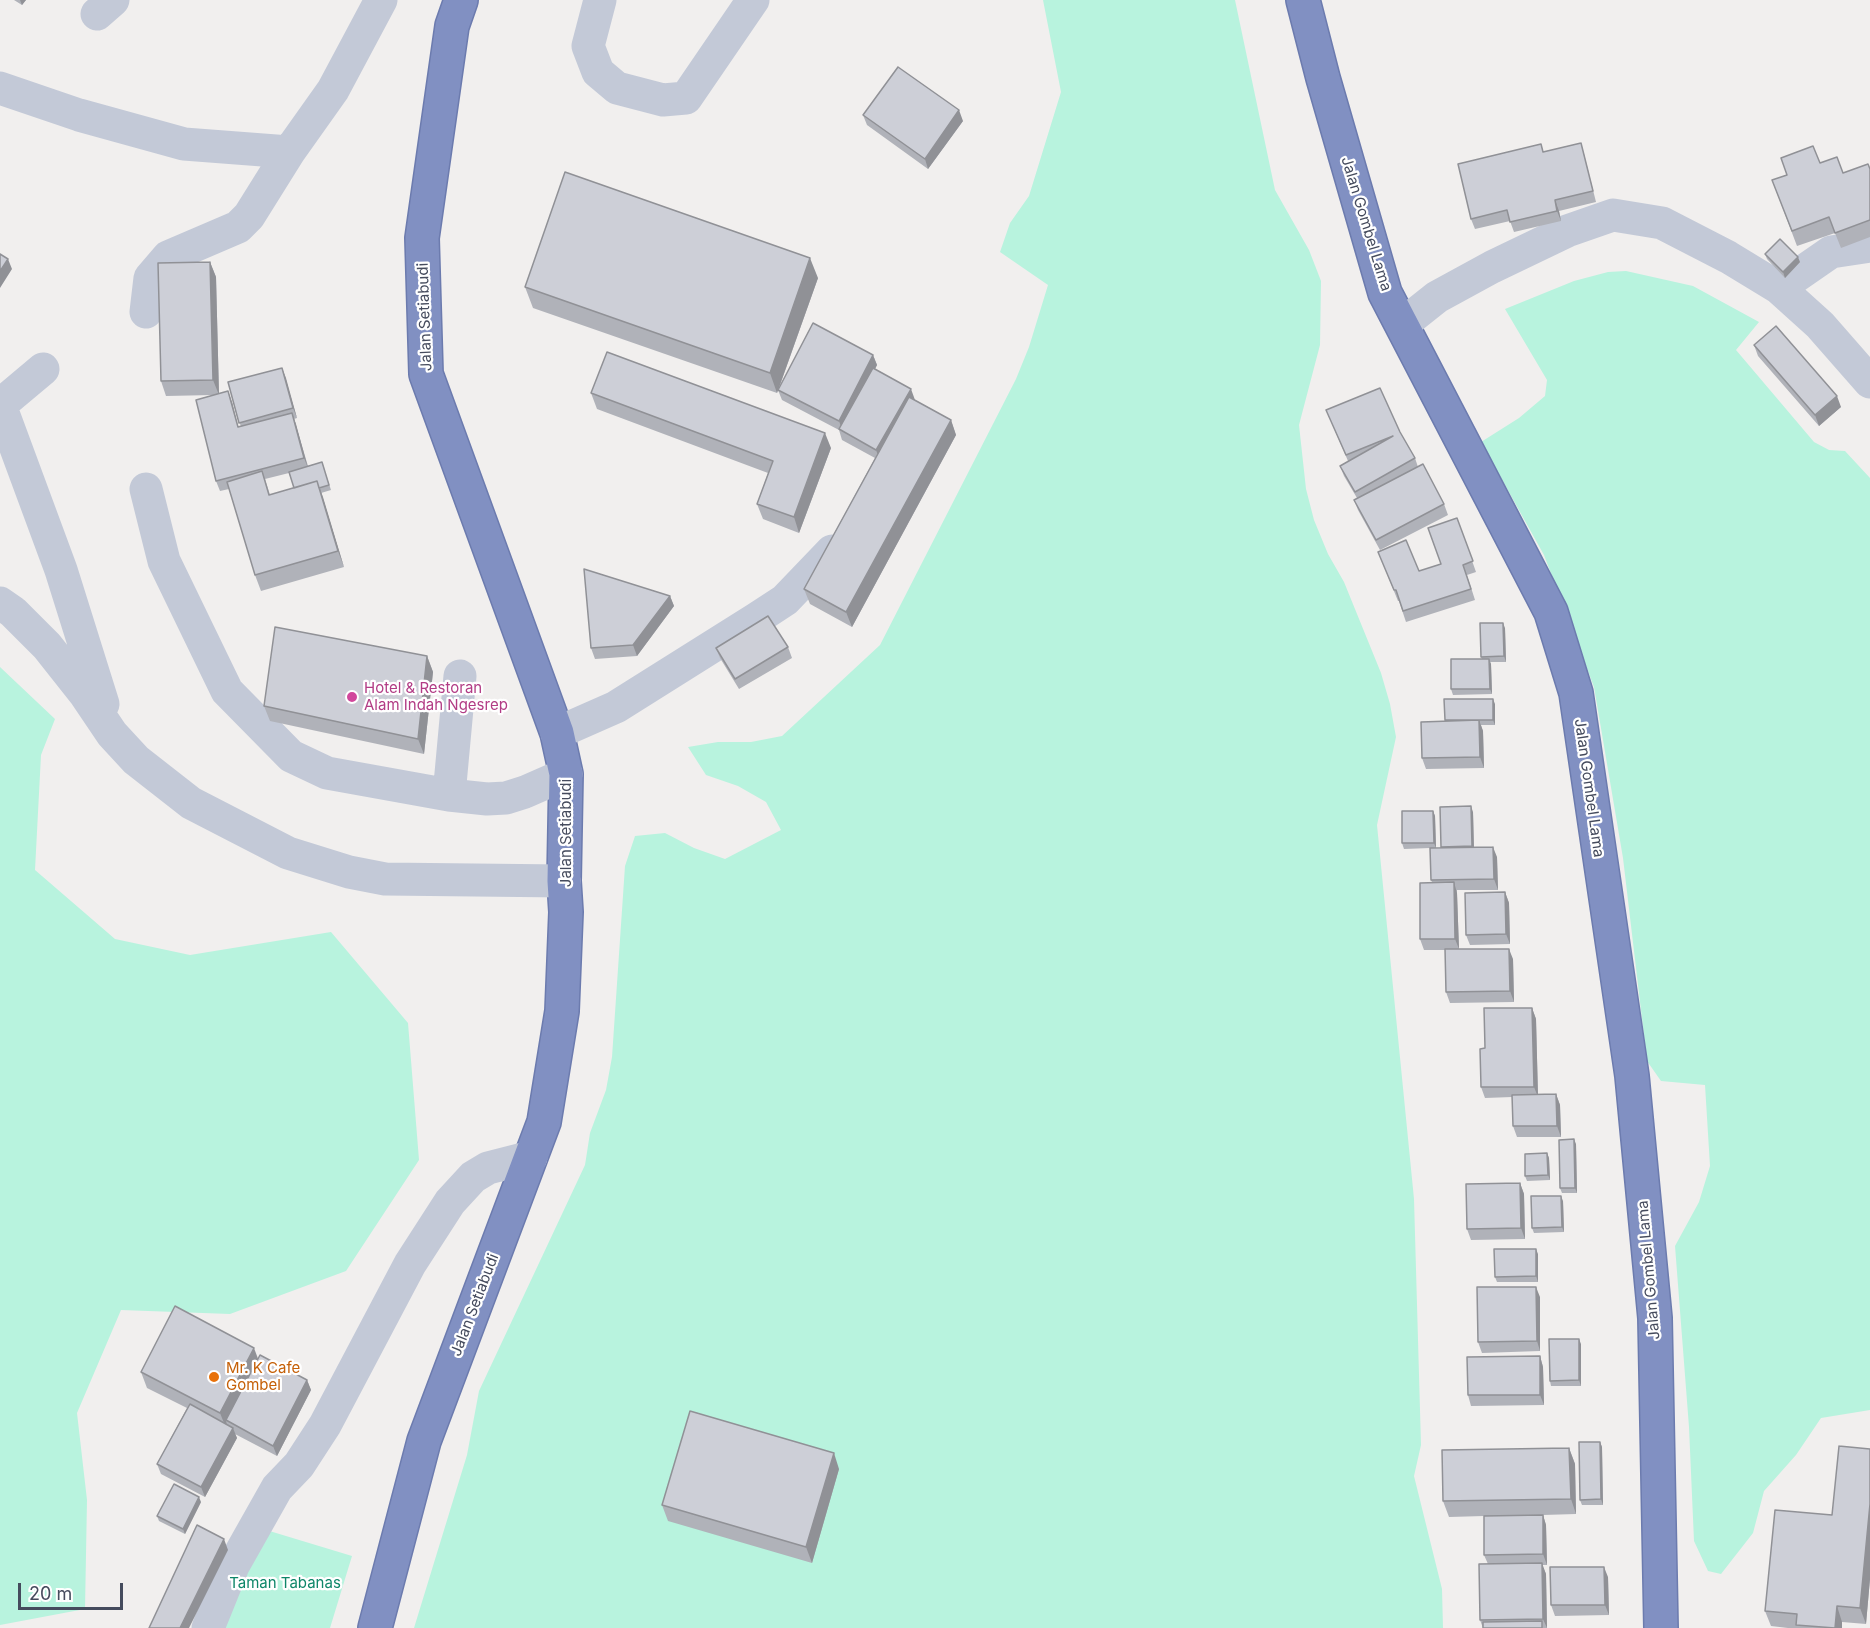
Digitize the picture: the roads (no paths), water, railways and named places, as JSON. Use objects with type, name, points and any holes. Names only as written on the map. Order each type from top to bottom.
[{"type":"highway","name":"Jalan Setiabudi","points":[[375,1628],[424,1441],[544,1122],[562,1011],[566,912],[564,881],[566,774],[558,734],[426,374],[422,238],[452,26],[461,0]]},
{"type":"highway","name":"Jalan Gombel Lama","points":[[1303,0],[1385,293],[1551,612],[1576,693],[1632,1076],[1655,1318],[1661,1628]]},
{"type":"street","points":[[146,312],[150,278],[168,257],[238,227],[249,216],[289,152],[333,90],[381,0]]},
{"type":"street","points":[[600,0],[588,46],[598,72],[617,88],[663,100],[686,98],[753,0]]},
{"type":"street","points":[[0,88],[79,115],[184,144],[289,152]]},
{"type":"street","points":[[1403,324],[1437,297],[1492,267],[1567,231],[1613,215],[1662,223],[1728,257],[1779,288],[1820,325],[1870,382]]},
{"type":"street","points":[[1779,288],[1831,252],[1870,246]]},
{"type":"street","points":[[43,369],[0,405],[61,570],[112,734]]},
{"type":"street","points":[[146,489],[164,561],[227,691],[291,756],[327,773],[449,795],[487,799],[506,798],[525,792],[566,774]]},
{"type":"street","points":[[558,734],[616,707],[766,613],[785,600],[832,551]]},
{"type":"street","points":[[0,603],[13,612],[47,646],[85,694],[112,734],[136,760],[191,803],[288,854],[349,872],[386,879],[564,881]]},
{"type":"street","points":[[449,795],[460,676]]},
{"type":"street","points":[[208,1628],[233,1566],[277,1488],[299,1465],[325,1425],[410,1264],[450,1202],[473,1177],[488,1168],[531,1156]]},
{"type":"place","name":"Hotel & Restoran Alam Indah Ngesrep","points":[[352,697]]},
{"type":"place","name":"Mr. K Cafe Gombel","points":[[214,1377]]},
{"type":"park label","name":"Taman Tabanas","points":[[285,1583]]}]
